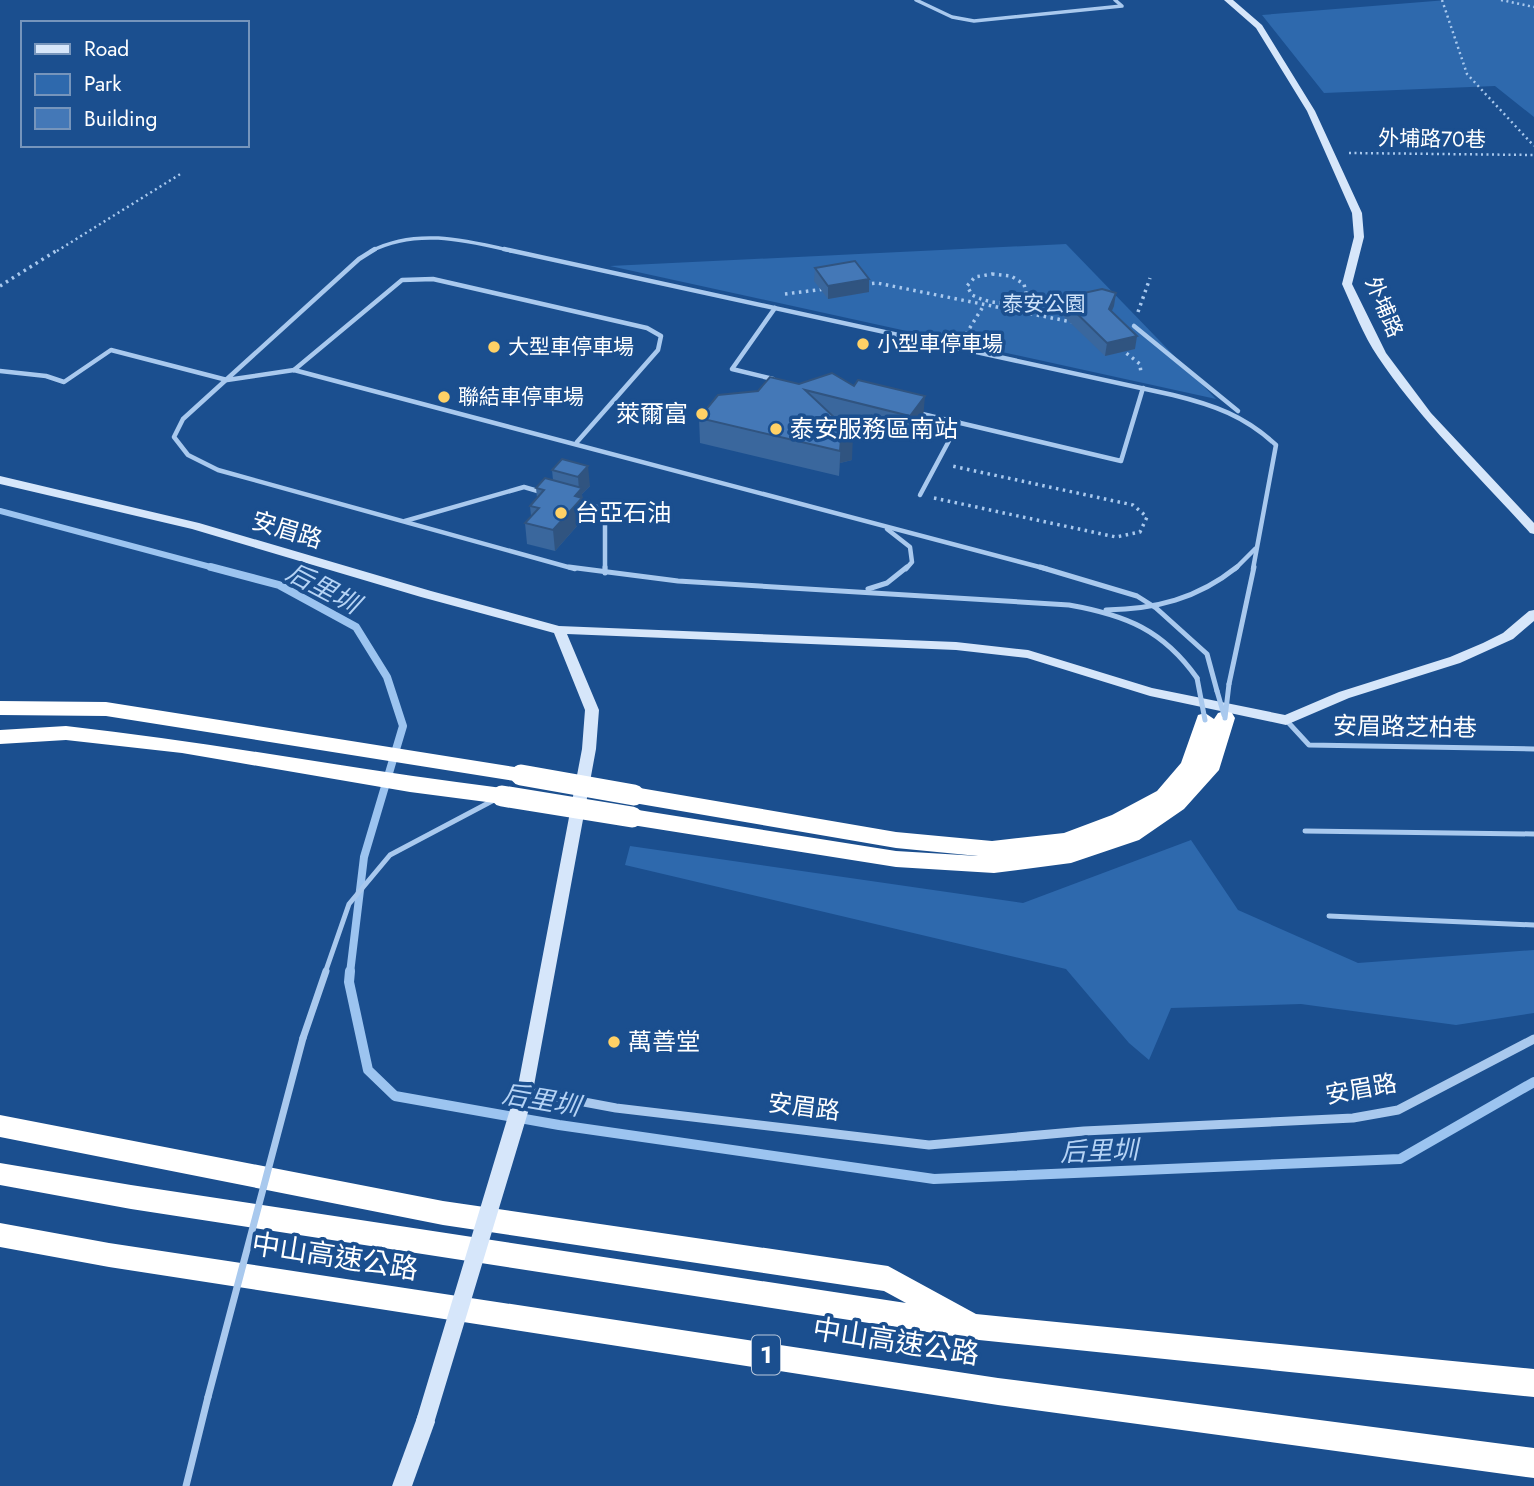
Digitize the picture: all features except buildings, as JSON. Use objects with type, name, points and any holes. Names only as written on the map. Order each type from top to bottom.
[{"type":"highway","points":[[0,708],[106,709],[372,751],[415,758],[511,786],[633,806],[896,859],[994,865],[1071,855],[1131,834],[1176,804],[1209,770],[1215,719]]},
{"type":"highway","points":[[0,737],[66,733],[182,746],[410,784],[511,786]]},
{"type":"highway","points":[[0,1126],[443,1213],[888,1279],[979,1327]]},
{"type":"highway","name":"中山高速公路","points":[[0,1174],[131,1198],[979,1327],[1534,1383]]},
{"type":"highway","name":"中山高速公路","points":[[0,1235],[109,1255],[986,1389],[1352,1442],[1534,1463]]},
{"type":"street","name":"外埔路","points":[[1228,0],[1259,27],[1311,111],[1357,213],[1359,237],[1347,284],[1381,355],[1427,415],[1534,530]]},
{"type":"street","name":"安眉路","points":[[0,480],[195,526],[426,594],[559,629],[956,646],[1028,654],[1150,692],[1286,720]]},
{"type":"street","points":[[1286,720],[1344,695],[1455,660],[1488,646],[1508,636],[1534,614]]},
{"type":"street","points":[[402,1486],[425,1422],[525,1091],[589,749],[592,710],[559,629]]},
{"type":"street","name":"安眉路","points":[[525,1091],[616,1108],[929,1145],[1084,1131],[1353,1118],[1398,1110],[1534,1039]]},
{"type":"lane","points":[[916,0],[952,17],[974,21],[1122,6],[1115,0]]},
{"type":"lane","points":[[1249,420],[1212,404],[1143,388],[471,242],[421,236],[397,239],[374,248],[183,419],[174,437],[181,451],[199,463],[251,480],[576,569],[678,581],[1069,605],[1100,610],[1156,608],[1202,593],[1237,570],[1255,549]]},
{"type":"lane","points":[[294,370],[402,280],[414,278],[433,279],[647,328],[661,337],[658,350],[577,442]]},
{"type":"lane","points":[[775,308],[732,369],[785,382]]},
{"type":"lane","points":[[1134,326],[1276,445],[1229,684],[1215,719]]},
{"type":"lane","points":[[0,370],[46,376],[64,382],[111,350],[227,380],[294,370],[577,442],[686,475],[1100,583],[1137,596],[1156,608],[1208,654],[1217,691],[1215,719]]},
{"type":"lane","points":[[905,410],[1121,461],[1143,388]]},
{"type":"lane","points":[[920,495],[959,422]]},
{"type":"lane","points":[[402,522],[524,487],[547,493]]},
{"type":"lane","points":[[570,500],[605,509],[606,573]]},
{"type":"lane","points":[[858,591],[882,587],[900,576],[912,562],[910,547],[876,523]]},
{"type":"lane","points":[[1100,610],[1147,628],[1183,656],[1197,678],[1215,719]]},
{"type":"lane","name":"安眉路芝柏巷","points":[[1286,720],[1310,745],[1534,749]]},
{"type":"lane","points":[[186,1486],[303,1038],[349,904],[390,855],[511,786]]},
{"type":"lane","points":[[1305,831],[1534,834]]},
{"type":"lane","points":[[1329,916],[1534,925]]},
{"type":"path","name":"外埔路70巷","points":[[1442,0],[1467,74],[1534,146]]},
{"type":"path","points":[[1501,0],[1534,7]]},
{"type":"path","name":"外埔路70巷","points":[[1330,153],[1534,155]]},
{"type":"path","points":[[0,286],[182,173]]},
{"type":"path","points":[[992,274],[1011,276],[1024,284],[1026,289],[1022,298],[985,304],[968,290],[967,286],[975,278],[992,274]]},
{"type":"path","points":[[1134,326],[1150,278]]},
{"type":"path","points":[[865,284],[877,283],[1078,323]]},
{"type":"path","points":[[775,308],[777,295],[827,289]]},
{"type":"path","points":[[966,334],[985,304]]},
{"type":"path","points":[[1120,348],[1140,364],[1143,388]]},
{"type":"path","points":[[920,495],[1116,537],[1140,532],[1147,517],[1133,505],[937,463]]},
{"type":"green space","points":[[1447,0],[1534,0],[1534,117],[1495,86],[1324,93],[1262,15]]},
{"type":"green space","name":"泰安公園","points":[[1066,244],[1216,399],[610,266]]},
{"type":"green space","points":[[1191,840],[1238,910],[1358,963],[1534,950],[1534,1013],[1456,1025],[1301,1004],[1171,1008],[1149,1060],[1129,1043],[1066,969],[625,865],[630,846],[1023,903]]},
{"type":"waterway","name":"后里圳","points":[[0,511],[218,569]]},
{"type":"waterway","name":"后里圳","points":[[211,567],[279,585],[356,627],[387,677],[403,726],[364,857],[350,973]]},
{"type":"waterway","name":"后里圳","points":[[350,971],[349,982],[368,1070],[395,1096],[559,1125],[934,1179],[1400,1159],[1534,1082]]},
{"type":"place","name":"小型車停車場","points":[[863,344]]},
{"type":"place","name":"大型車停車場","points":[[494,347]]},
{"type":"place","name":"聯結車停車場","points":[[444,397]]},
{"type":"place","name":"萊爾富","points":[[702,414]]},
{"type":"place","name":"泰安服務區南站","points":[[776,429]]},
{"type":"place","name":"台亞石油","points":[[561,513]]},
{"type":"place","name":"萬善堂","points":[[614,1042]]}]
